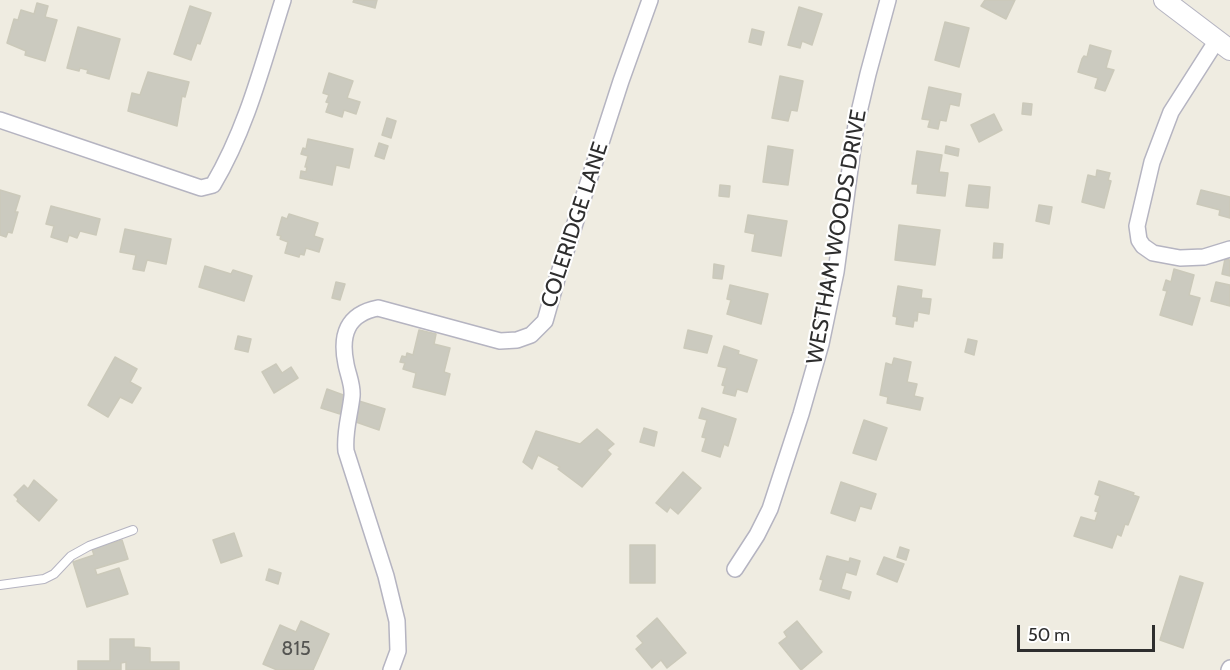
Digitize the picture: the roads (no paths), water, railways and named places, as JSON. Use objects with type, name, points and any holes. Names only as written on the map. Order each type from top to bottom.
[{"type":"street","points":[[0,120],[201,188],[213,185],[229,158],[244,121],[283,0]]},
{"type":"street","name":"COLERIDGE LANE","points":[[391,670],[398,651],[397,621],[386,576],[346,451],[345,436],[352,385],[344,352],[345,333],[358,314],[378,308],[501,341],[517,340],[531,335],[539,328],[545,321],[621,81],[650,0]]},
{"type":"street","name":"WESTHAM WOODS DRIVE","points":[[735,569],[757,535],[770,509],[821,344],[836,272],[856,125],[888,0]]},
{"type":"street","points":[[1164,0],[1224,45],[1171,112],[1152,162],[1137,226],[1139,240],[1153,254],[1188,258],[1204,257],[1230,249]]},
{"type":"lane","points":[[0,585],[44,579],[54,574],[71,556],[89,546],[133,530]]}]
